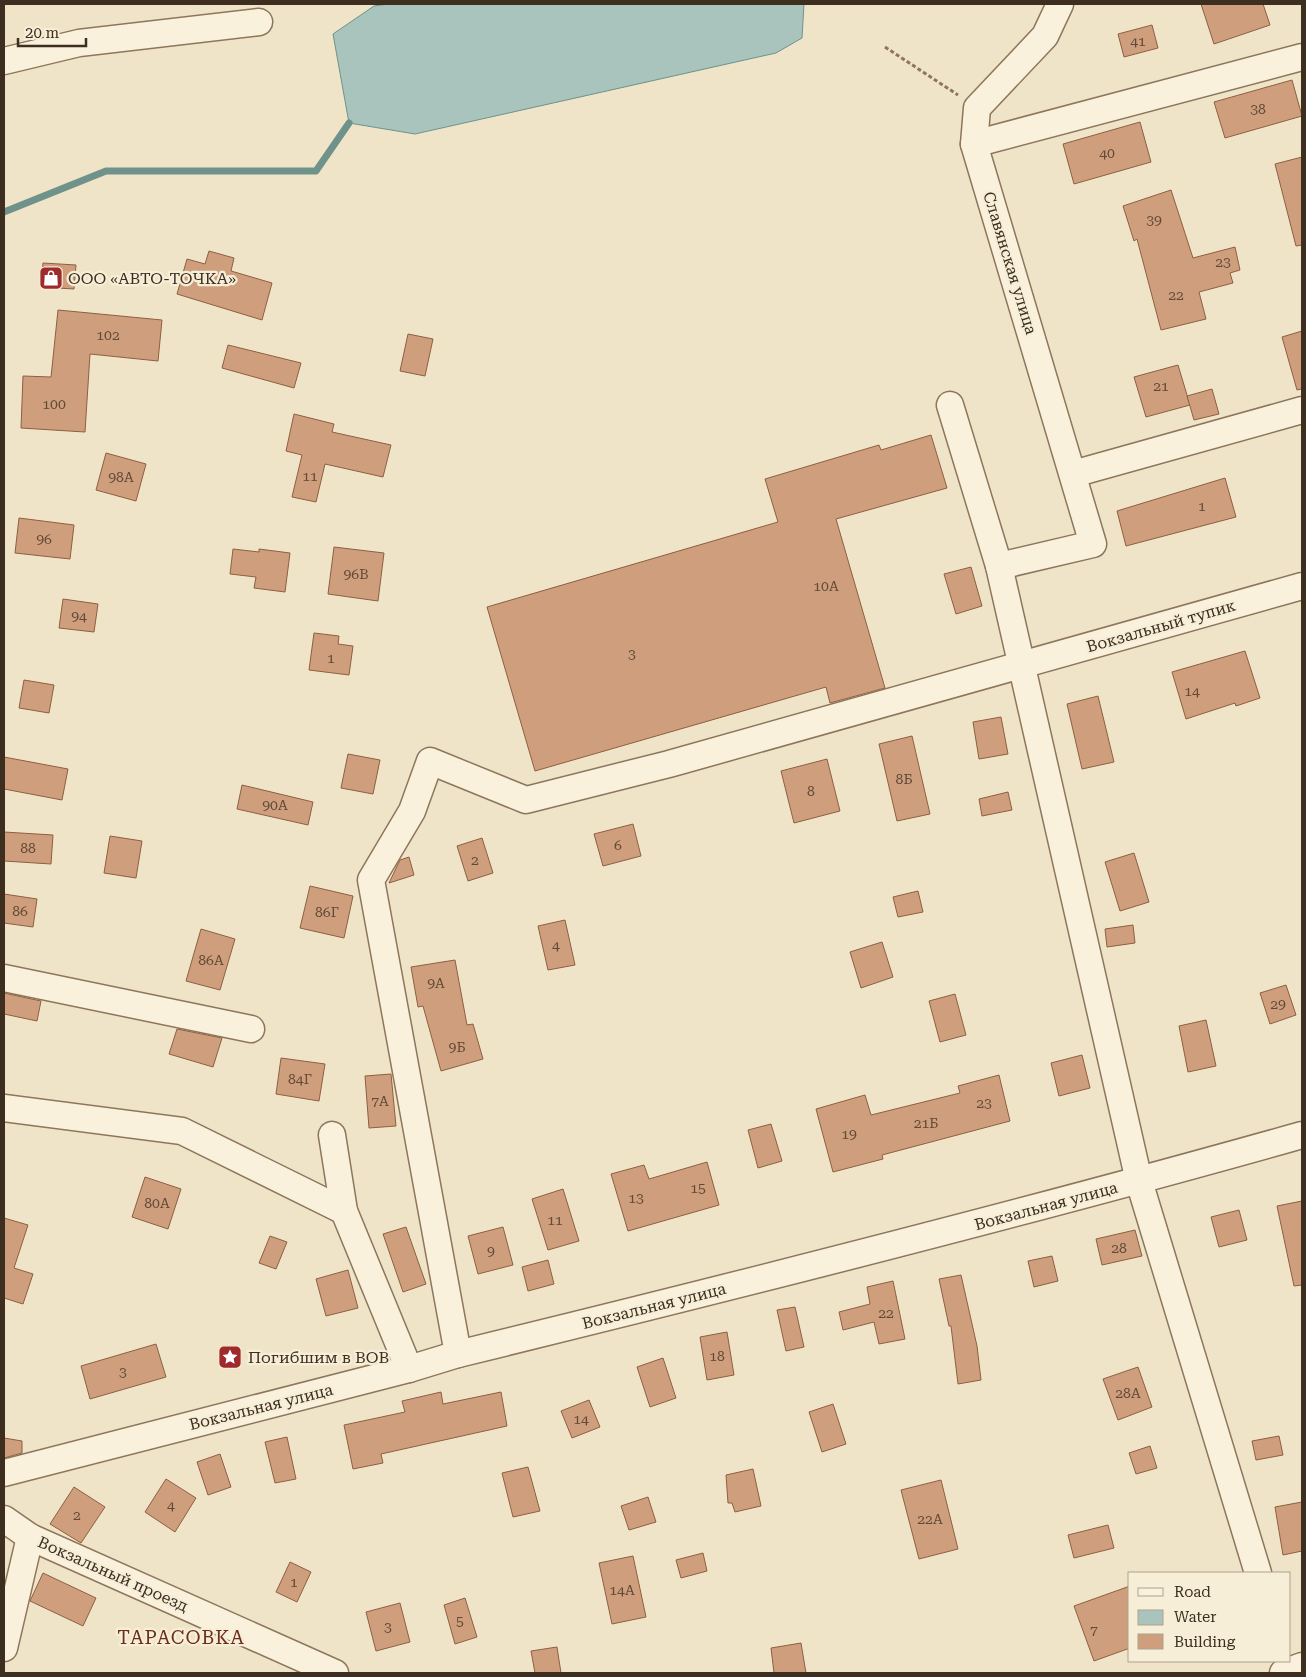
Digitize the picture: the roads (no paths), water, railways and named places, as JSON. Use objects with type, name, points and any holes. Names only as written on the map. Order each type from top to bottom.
[{"type":"street","name":"Славянская улица","points":[[999,566],[1093,544],[974,144],[977,108],[1045,36],[1060,4]]},
{"type":"street","points":[[4,61],[79,43],[260,22]]},
{"type":"street","points":[[974,144],[1302,57]]},
{"type":"street","points":[[950,405],[999,566],[1139,1181],[1258,1572]]},
{"type":"street","points":[[1072,474],[1302,410]]},
{"type":"street","name":"Вокзальный тупик","points":[[458,1354],[371,880],[412,811],[430,761],[526,800],[668,764],[1302,586]]},
{"type":"street","points":[[4,978],[251,1029]]},
{"type":"street","points":[[4,1108],[182,1131],[344,1211]]},
{"type":"street","points":[[332,1134],[344,1211],[409,1369]]},
{"type":"street","name":"Вокзальная улица","points":[[4,1473],[409,1369],[458,1354],[827,1264],[1139,1181],[1302,1135]]},
{"type":"street","name":"Вокзальный проезд","points":[[4,1518],[30,1537],[335,1673]]},
{"type":"street","points":[[4,1648],[30,1537]]},
{"type":"water","points":[[388,4],[804,4],[802,38],[776,53],[415,134],[349,123],[333,34],[374,6]]},
{"type":"waterway","points":[[4,212],[106,171],[316,171],[349,123]]},
{"type":"place","name":"ООО «АВТО-ТОЧКА»","points":[[51,278]]},
{"type":"place","name":"Погибшим в ВОВ","points":[[230,1357]]},
{"type":"district","name":"ТАРАСОВКА","points":[[181,1637]]}]
